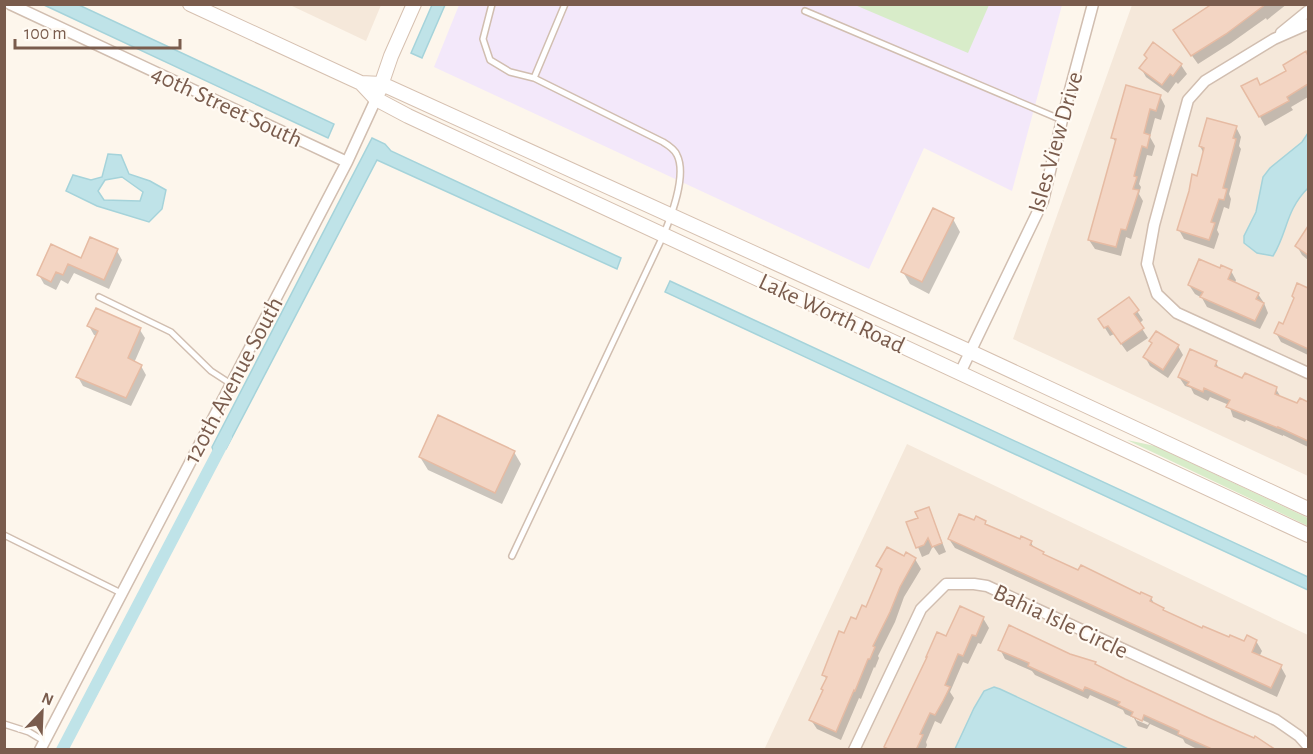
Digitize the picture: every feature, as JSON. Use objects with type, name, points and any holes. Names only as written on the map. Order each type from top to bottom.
[{"type":"street","name":"40th Street South","points":[[10,4],[347,162]]},
{"type":"street","name":"Lake Worth Road","points":[[190,4],[361,83],[376,99],[408,116],[1308,535]]},
{"type":"street","name":"120th Avenue South","points":[[42,745],[347,162],[376,99],[414,4]]},
{"type":"street","name":"Isles View Drive","points":[[960,373],[1042,201],[1093,4]]},
{"type":"street","points":[[1274,39],[1308,10]]},
{"type":"street","points":[[1308,24],[1274,39],[1205,81],[1188,100],[1154,225],[1147,264],[1157,294],[1177,313],[1308,373]]},
{"type":"street","name":"Lake Worth Road","points":[[361,83],[382,84],[972,352],[1308,509]]},
{"type":"street","name":"Bahia Isle Circle","points":[[854,750],[921,609],[946,584],[987,586],[1276,720],[1299,736],[1308,746]]},
{"type":"lane","points":[[492,4],[483,39],[490,60],[510,72],[534,78],[663,142],[677,153],[682,173],[672,215],[664,234],[512,556]]},
{"type":"lane","points":[[534,78],[564,4]]},
{"type":"lane","points":[[805,10],[1062,120]]},
{"type":"lane","points":[[99,297],[171,332],[211,371],[231,384]]},
{"type":"lane","points":[[4,535],[121,593]]},
{"type":"lane","points":[[4,724],[29,732],[42,745]]},
{"type":"shaded area","points":[[290,5],[381,5],[366,41]]},
{"type":"shaded area","points":[[459,5],[1062,5],[1012,191],[924,148],[869,269],[434,67]]},
{"type":"shaded area","points":[[1132,5],[1308,5],[1308,476],[1013,339]]},
{"type":"shaded area","points":[[907,444],[1308,635],[1308,749],[764,750]]},
{"type":"green space","points":[[855,5],[989,5],[968,53]]},
{"type":"green space","points":[[1127,440],[1155,446],[1308,518],[1308,526]]},
{"type":"water","points":[[44,5],[79,5],[334,124],[328,138]]},
{"type":"water","points":[[432,5],[445,5],[422,58],[411,53]]},
{"type":"water","points":[[1308,133],[1308,188],[1295,205],[1273,256],[1257,253],[1244,243],[1244,236],[1256,212],[1263,177],[1270,168],[1302,142]]},
{"type":"water","points":[[372,138],[385,144],[391,151],[621,258],[617,269],[377,160],[226,449],[214,453],[212,447]]},
{"type":"water","points":[[108,154],[121,155],[129,174],[150,181],[166,190],[162,209],[149,222],[97,206],[66,191],[73,175],[91,180],[102,177]],"holes":[[[122,177],[143,192],[140,201],[104,200],[98,191],[105,180]]]},
{"type":"water","points":[[670,281],[1308,577],[1308,590],[665,292]]},
{"type":"water","points":[[994,687],[1128,749],[955,749],[984,691]]},
{"type":"building","points":[[1212,4],[1266,4],[1226,34],[1191,56],[1173,30]]},
{"type":"building","points":[[1153,42],[1182,64],[1162,85],[1139,68],[1147,58],[1144,55]]},
{"type":"building","points":[[1306,51],[1308,84],[1287,97],[1289,101],[1259,117],[1241,86],[1257,78],[1260,85],[1286,71],[1283,65]]},
{"type":"building","points":[[1126,85],[1161,95],[1156,111],[1150,109],[1144,133],[1150,135],[1147,148],[1142,146],[1134,176],[1137,177],[1133,189],[1139,190],[1126,230],[1121,229],[1116,247],[1088,240],[1116,139],[1111,138]]},
{"type":"building","points":[[1207,118],[1237,126],[1233,138],[1236,139],[1223,188],[1227,189],[1224,200],[1219,199],[1211,222],[1215,223],[1209,240],[1177,230],[1192,174],[1197,176],[1204,148],[1199,146]]},
{"type":"building","points":[[933,208],[954,218],[922,282],[901,272]]},
{"type":"building","points":[[1308,226],[1308,255],[1295,246]]},
{"type":"building","points":[[90,237],[118,249],[104,280],[68,264],[63,275],[56,272],[51,282],[37,275],[51,244],[81,258]]},
{"type":"building","points":[[1199,259],[1220,268],[1221,265],[1232,270],[1228,279],[1259,293],[1256,299],[1264,303],[1255,321],[1200,297],[1203,292],[1188,285]]},
{"type":"building","points":[[1297,283],[1308,288],[1308,349],[1274,333],[1279,322],[1283,324],[1294,298],[1292,296]]},
{"type":"building","points":[[1129,297],[1139,310],[1134,314],[1144,328],[1121,344],[1108,326],[1104,328],[1098,319]]},
{"type":"building","points":[[96,308],[141,328],[128,358],[142,365],[126,398],[76,377],[98,331],[87,326]]},
{"type":"building","points":[[1156,331],[1179,345],[1163,370],[1143,357]]},
{"type":"building","points":[[1190,349],[1217,361],[1215,366],[1242,378],[1245,373],[1277,387],[1275,394],[1297,403],[1300,398],[1308,402],[1308,441],[1226,407],[1230,400],[1204,388],[1203,392],[1187,385],[1189,382],[1178,377]]},
{"type":"building","points":[[438,415],[515,451],[495,493],[419,457]]},
{"type":"building","points":[[929,507],[942,543],[932,547],[928,538],[924,545],[916,548],[906,522],[918,518],[915,512]]},
{"type":"building","points":[[959,514],[974,520],[976,516],[986,521],[985,524],[1020,539],[1021,536],[1032,541],[1030,545],[1044,552],[1043,554],[1078,570],[1081,565],[1140,594],[1141,592],[1152,597],[1150,601],[1164,608],[1163,610],[1202,628],[1203,626],[1244,641],[1247,635],[1257,640],[1252,652],[1282,665],[1271,688],[948,539]]},
{"type":"building","points":[[887,547],[904,556],[906,552],[916,558],[900,587],[836,732],[809,720],[823,690],[821,689],[827,677],[822,675],[839,631],[844,633],[851,617],[856,619],[862,605],[866,607],[882,569],[876,566]]},
{"type":"building","points":[[960,606],[984,617],[976,636],[972,635],[963,656],[958,654],[945,685],[950,687],[943,701],[935,715],[930,713],[920,734],[923,735],[916,750],[890,750],[884,747],[937,632],[946,636]]},
{"type":"building","points":[[1009,625],[1070,654],[1096,662],[1095,664],[1125,679],[1209,718],[1254,738],[1255,736],[1276,750],[1214,750],[1144,715],[1142,721],[1131,716],[1133,712],[1118,705],[1120,702],[1085,687],[1083,691],[998,650]]},
{"type":"waterway","points":[[62,750],[226,437]]}]
